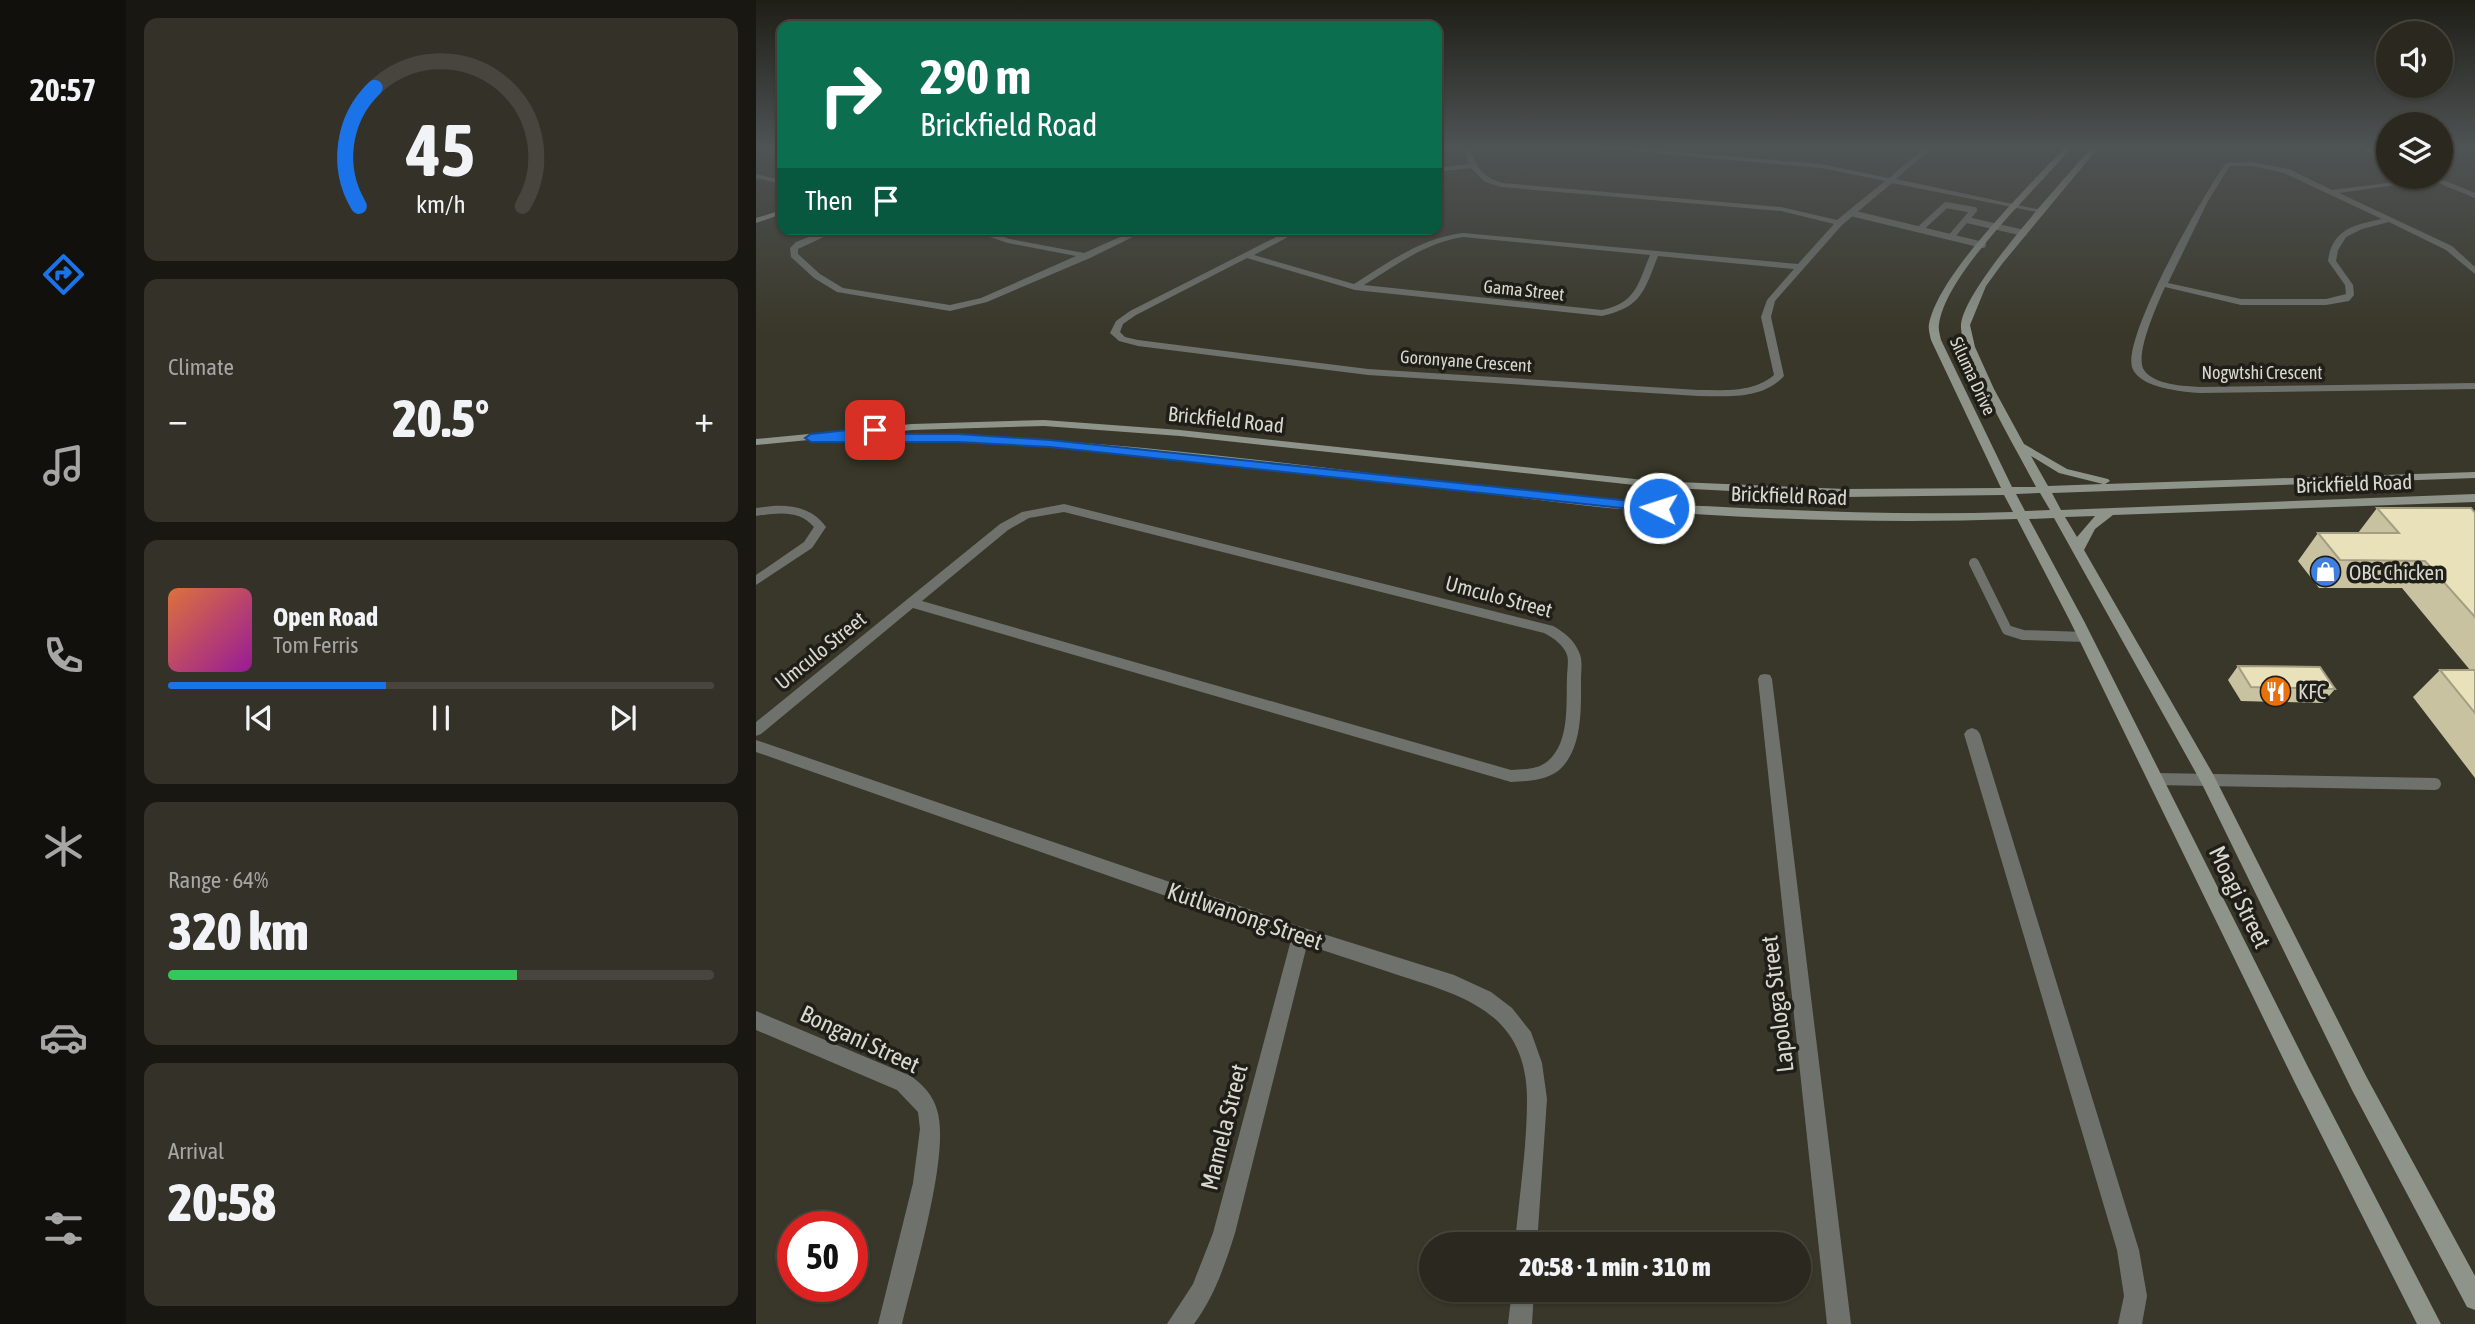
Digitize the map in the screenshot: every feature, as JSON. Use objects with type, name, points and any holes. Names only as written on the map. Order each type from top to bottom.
[{"type":"main road","name":"Siluma Drive","points":[[2008,491],[1936,340],[1933,326],[1948,294],[2012,210]]},
{"type":"main road","name":"Siluma Drive","points":[[2042,211],[1982,286],[1965,325],[1970,347],[1984,379],[2045,489]]},
{"type":"main road","points":[[756,221],[777,214]]},
{"type":"main road","name":"Brickfield Road","points":[[756,442],[912,427],[1044,422],[1167,432],[1653,484],[1845,493],[2008,491],[2475,475]]},
{"type":"main road","name":"Brickfield Road","points":[[811,438],[958,438],[1050,443],[1684,510],[1841,517],[2059,513],[2475,498]]},
{"type":"main road","points":[[2020,444],[2063,471],[2101,481],[2146,485]]},
{"type":"main road","name":"Moagi Street","points":[[2045,489],[2207,779],[2359,1083],[2475,1299]]},
{"type":"main road","name":"Moagi Street","points":[[2008,491],[2085,637],[2302,1076],[2429,1324]]},
{"type":"main road","points":[[2078,549],[2082,537],[2096,520],[2117,509]]},
{"type":"street","points":[[1784,210],[1839,223]]},
{"type":"street","name":"Goronyane Crescent","points":[[1288,235],[1133,313],[1119,323],[1115,333],[1122,339],[1138,343],[1368,372],[1643,390],[1738,392],[1763,387],[1779,376],[1766,312],[1771,300],[1839,223],[1855,210]]},
{"type":"street","points":[[2035,210],[2042,211]]},
{"type":"street","name":"Nogwtshi Crescent","points":[[2203,210],[2145,321],[2136,366],[2147,376],[2167,385],[2220,391],[2475,386]]},
{"type":"street","name":"Nogwtshi Crescent","points":[[2368,210],[2449,248],[2475,271]]},
{"type":"street","points":[[2162,284],[2241,302],[2326,302],[2346,299],[2350,295],[2349,285],[2332,261],[2339,236],[2357,227],[2389,220]]},
{"type":"street","points":[[822,235],[794,248],[794,255],[817,276],[840,289],[934,307],[975,304],[1132,235]]},
{"type":"street","points":[[992,235],[1008,241],[1087,256]]},
{"type":"street","points":[[1355,287],[1426,244],[1453,235],[1477,235],[1799,267]]},
{"type":"street","name":"Gama Street","points":[[1248,256],[1355,287],[1602,313],[1622,309],[1635,301],[1655,252]]},
{"type":"street","name":"Umculo Street","points":[[756,730],[911,603],[1015,520],[1038,511],[1064,508],[1543,627],[1557,633],[1574,654],[1570,738],[1566,752],[1543,774],[1528,778],[1511,776],[911,603]]},
{"type":"street","points":[[756,512],[791,510],[807,514],[820,527],[808,545],[756,581]]},
{"type":"street","name":"Lapologa Street","points":[[1765,679],[1839,1324]]},
{"type":"street","points":[[1972,734],[2128,1250],[2136,1284],[2136,1311],[2130,1324]]},
{"type":"street","name":"Kutlwanong Street","points":[[756,746],[1301,935],[1454,984],[1484,998],[1505,1014],[1524,1039],[1532,1063],[1537,1099],[1527,1232]]},
{"type":"street","name":"Mamela Street","points":[[1179,1324],[1192,1310],[1209,1280],[1224,1233],[1301,935]]},
{"type":"street","name":"Bongani Street","points":[[756,1020],[904,1083],[920,1097],[928,1112],[930,1140],[890,1324]]},
{"type":"street","points":[[1520,1324],[1522,1302]]},
{"type":"lane","points":[[1920,229],[1941,210]]},
{"type":"lane","points":[[1951,237],[1973,210]]},
{"type":"lane","points":[[1851,213],[1983,245]]},
{"type":"lane","points":[[1967,220],[2024,233]]},
{"type":"lane","points":[[1975,563],[2007,630],[2023,635],[2085,637]]},
{"type":"lane","points":[[2155,779],[2435,784]]},
{"type":"building","points":[[2377,508],[2471,508],[2475,513],[2475,617],[2425,561],[2340,560],[2318,533],[2399,533]]},
{"type":"building","points":[[2238,666],[2320,667],[2335,689],[2251,687]]},
{"type":"building","points":[[2440,670],[2475,670],[2475,713]]},
{"type":"place","name":"OBC Chicken","points":[[2326,572]]},
{"type":"place","name":"KFC","points":[[2275,691]]},
{"type":"route","points":[[875,430],[811,438],[958,438],[1050,443],[1659,508]]}]
